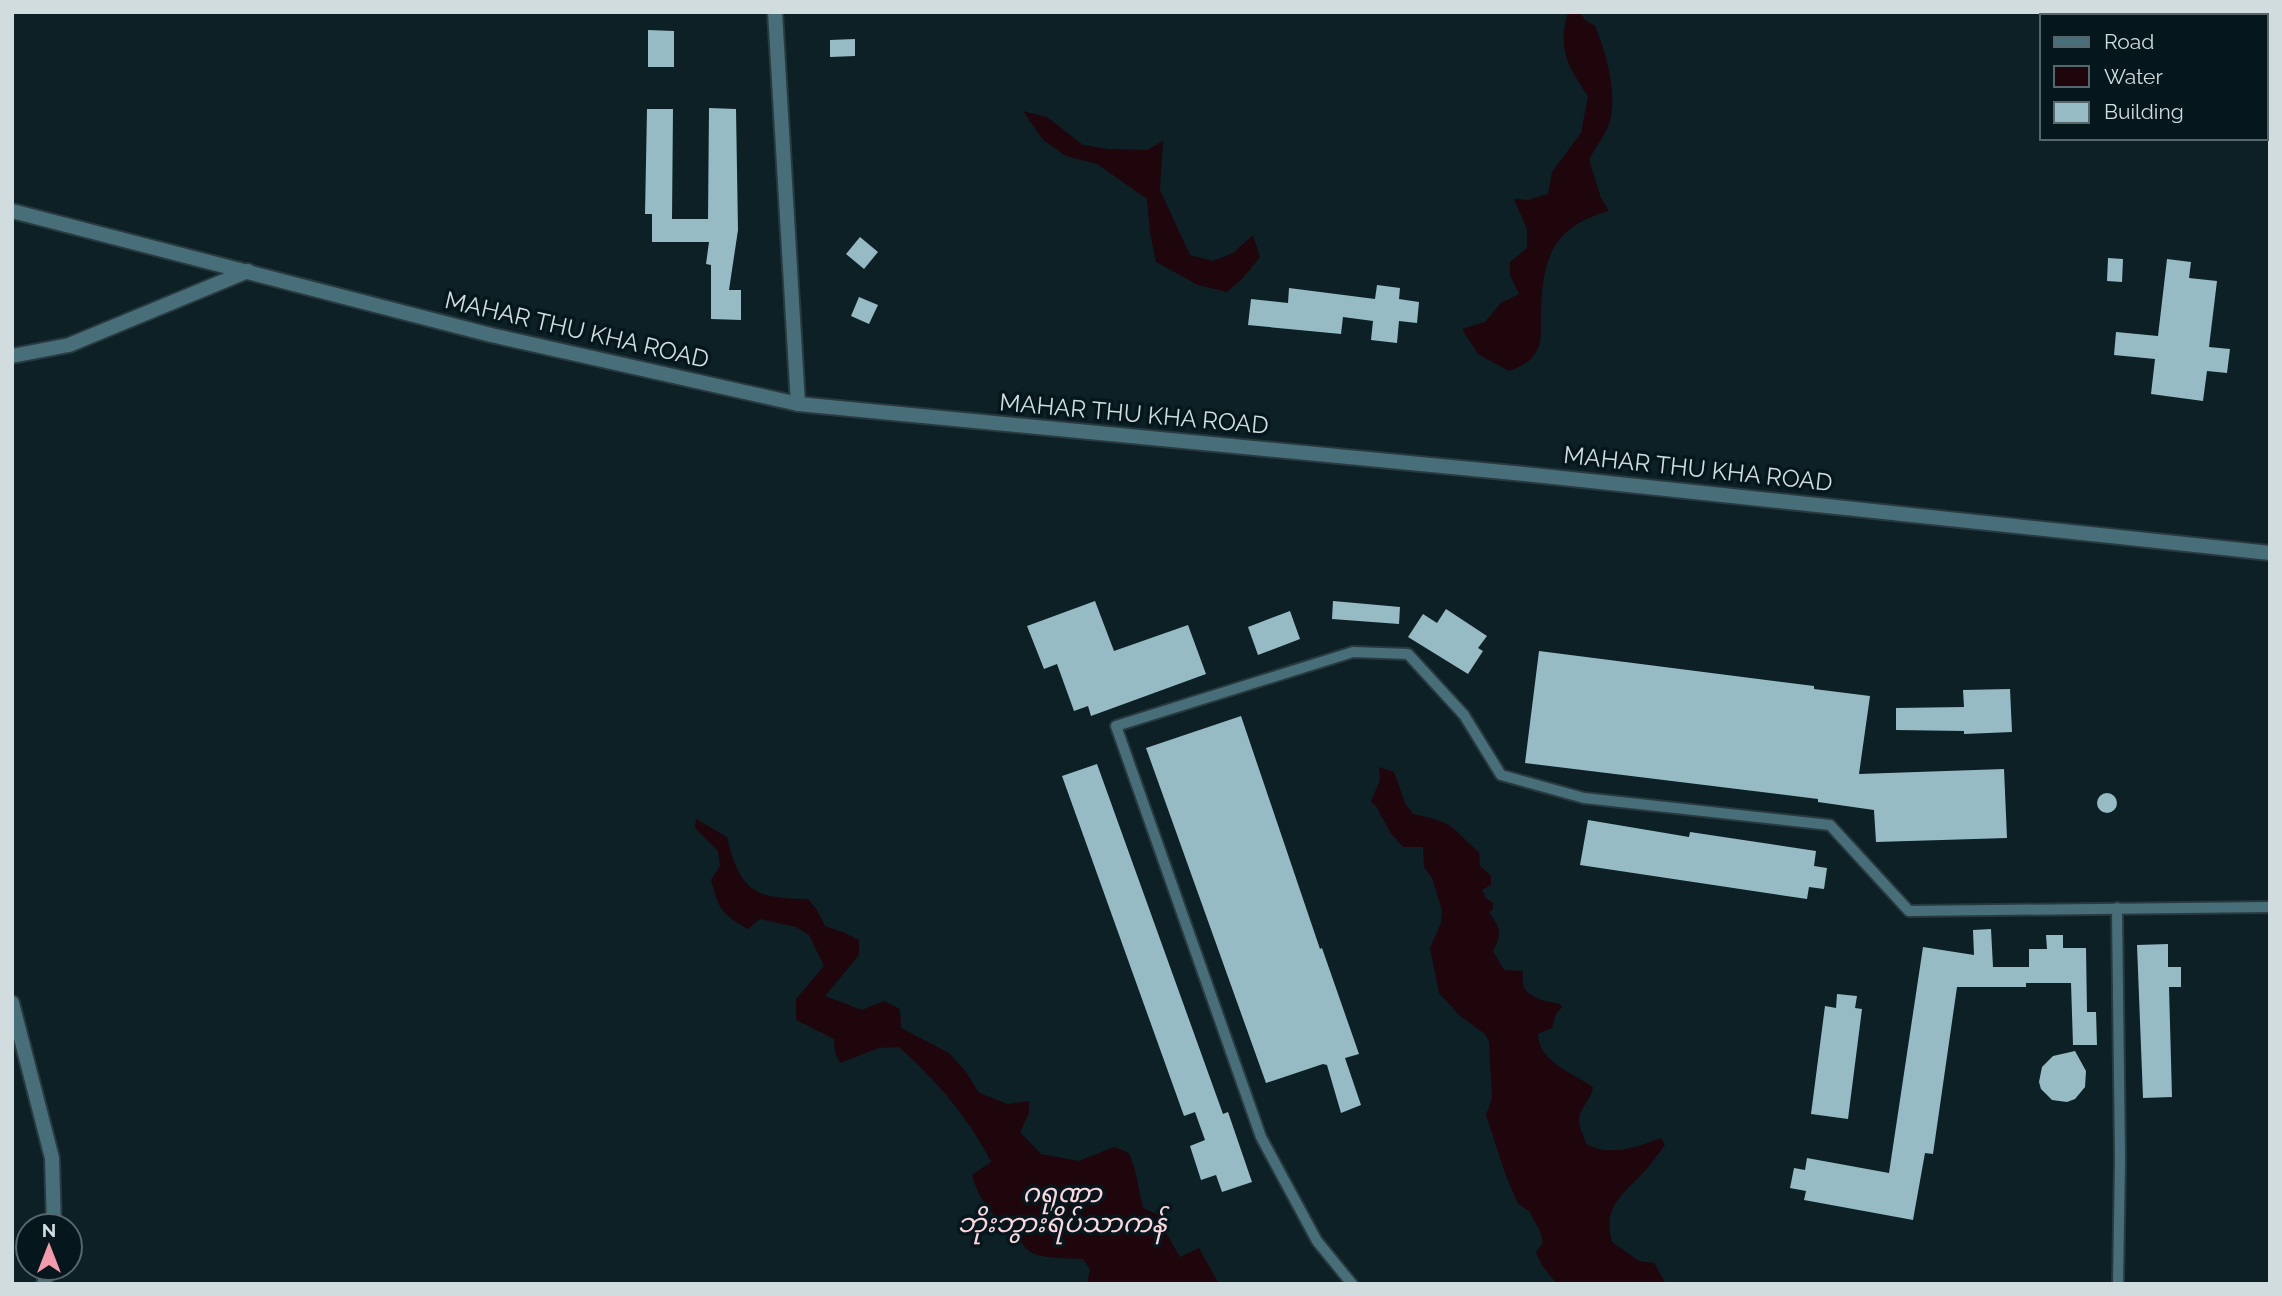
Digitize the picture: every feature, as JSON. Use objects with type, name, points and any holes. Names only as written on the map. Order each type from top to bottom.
[{"type":"street","points":[[775,12],[798,404]]},
{"type":"street","name":"MAHAR THU KHA ROAD","points":[[12,211],[491,334],[798,404],[1524,474],[2270,553]]},
{"type":"street","points":[[12,356],[69,345],[248,271]]},
{"type":"street","points":[[12,1003],[52,1158],[54,1212]]},
{"type":"lane","points":[[1352,1284],[1317,1241],[1261,1138],[1116,726],[1353,652],[1408,654],[1464,715],[1501,775],[1584,798],[1830,825],[1909,911],[2270,907]]},
{"type":"lane","points":[[2117,908],[2120,1159],[2118,1284]]},
{"type":"water","points":[[1568,12],[1580,12],[1585,20],[1595,26],[1609,70],[1612,94],[1610,122],[1589,160],[1601,198],[1609,211],[1575,225],[1555,246],[1549,259],[1542,291],[1540,344],[1530,360],[1509,371],[1478,354],[1462,329],[1485,322],[1501,303],[1519,294],[1510,275],[1510,262],[1527,248],[1527,229],[1514,199],[1528,200],[1548,194],[1552,172],[1581,133],[1588,96],[1566,57],[1564,37]]},
{"type":"water","points":[[1023,111],[1047,117],[1083,145],[1147,150],[1163,141],[1160,190],[1190,255],[1213,261],[1233,253],[1253,235],[1260,257],[1227,292],[1198,285],[1156,262],[1147,199],[1097,164],[1066,156],[1043,140]]},
{"type":"water","points":[[1379,767],[1394,772],[1405,803],[1413,814],[1450,826],[1479,852],[1480,866],[1491,876],[1491,885],[1482,890],[1486,898],[1493,903],[1493,909],[1489,912],[1499,931],[1493,951],[1504,970],[1523,971],[1523,984],[1532,996],[1559,1003],[1562,1007],[1556,1014],[1552,1028],[1538,1034],[1540,1044],[1551,1060],[1593,1087],[1579,1120],[1586,1144],[1614,1150],[1661,1138],[1665,1145],[1620,1197],[1611,1212],[1610,1220],[1612,1242],[1639,1261],[1654,1263],[1665,1282],[1662,1284],[1557,1284],[1540,1261],[1536,1252],[1543,1243],[1540,1231],[1529,1211],[1518,1204],[1486,1115],[1492,1098],[1489,1042],[1485,1034],[1459,1015],[1439,993],[1430,948],[1441,923],[1442,910],[1432,878],[1424,867],[1423,847],[1403,847],[1371,802],[1380,780]]},
{"type":"water","name":"ဂရုဏာ ဘိုးဘွားရိပ်သာကန်","points":[[696,819],[727,837],[738,869],[752,888],[774,897],[808,899],[825,926],[859,940],[859,955],[825,996],[862,1010],[884,1001],[900,1009],[901,1028],[949,1053],[966,1072],[979,1093],[1008,1104],[1029,1101],[1029,1113],[1020,1132],[1041,1154],[1079,1161],[1114,1147],[1129,1153],[1143,1208],[1159,1215],[1161,1224],[1180,1257],[1199,1248],[1219,1284],[1087,1284],[1090,1269],[1083,1259],[1046,1257],[1028,1251],[979,1194],[972,1175],[991,1162],[962,1115],[926,1073],[899,1047],[879,1048],[840,1063],[835,1053],[834,1039],[796,1020],[796,999],[824,966],[809,935],[796,927],[760,919],[748,929],[722,910],[711,880],[720,866],[718,851],[695,828]]},
{"type":"building","points":[[648,30],[674,31],[674,67],[648,67]]},
{"type":"building","points":[[855,39],[855,56],[830,57],[830,40]]},
{"type":"building","points":[[709,108],[736,109],[738,230],[729,290],[741,290],[741,320],[711,319],[711,265],[706,264],[709,242],[652,242],[652,214],[645,214],[647,109],[673,109],[672,219],[708,219]]},
{"type":"building","points":[[860,237],[878,252],[864,269],[846,254]]},
{"type":"building","points":[[2108,258],[2123,259],[2122,282],[2107,281]]},
{"type":"building","points":[[2167,259],[2191,262],[2189,278],[2217,281],[2209,347],[2230,349],[2227,373],[2207,371],[2203,401],[2151,394],[2155,359],[2114,355],[2116,332],[2158,336]]},
{"type":"building","points":[[1377,285],[1400,288],[1399,299],[1419,302],[1417,323],[1399,321],[1397,343],[1371,340],[1373,321],[1343,317],[1341,334],[1248,325],[1251,299],[1288,303],[1289,288],[1375,299]]},
{"type":"building","points":[[859,297],[878,305],[869,324],[851,316]]},
{"type":"building","points":[[1095,601],[1114,651],[1188,625],[1206,674],[1091,716],[1088,706],[1074,711],[1057,664],[1044,669],[1027,626]]},
{"type":"building","points":[[1333,601],[1400,607],[1399,624],[1332,619]]},
{"type":"building","points":[[1446,609],[1487,636],[1478,648],[1483,651],[1468,674],[1408,637],[1423,614],[1437,623]]},
{"type":"building","points":[[1290,611],[1300,639],[1258,655],[1248,627]]},
{"type":"building","points":[[1539,651],[1814,686],[1814,689],[1870,696],[1859,774],[2004,769],[2007,838],[1876,842],[1874,810],[1818,802],[1818,799],[1525,763]]},
{"type":"building","points":[[2010,689],[2012,732],[1964,734],[1964,731],[1896,730],[1896,708],[1964,707],[1963,690]]},
{"type":"building","points":[[1241,716],[1320,949],[1322,948],[1359,1054],[1345,1058],[1361,1105],[1341,1113],[1327,1065],[1266,1083],[1146,748]]},
{"type":"building","points":[[1097,764],[1223,1114],[1228,1112],[1252,1182],[1222,1192],[1216,1175],[1201,1180],[1190,1146],[1205,1140],[1195,1112],[1184,1116],[1062,776]]},
{"type":"building","points":[[2103,793],[2111,793],[2117,803],[2111,813],[2103,813],[2097,807],[2097,799]]},
{"type":"building","points":[[1588,820],[1689,837],[1690,832],[1816,851],[1814,866],[1827,868],[1824,889],[1809,887],[1807,899],[1580,865]]},
{"type":"building","points":[[1991,929],[1993,967],[2029,967],[2029,949],[2047,949],[2046,935],[2063,935],[2063,948],[2086,948],[2087,1012],[2096,1012],[2097,1045],[2073,1045],[2071,983],[2026,983],[2026,987],[1957,987],[1933,1154],[1925,1153],[1913,1220],[1804,1200],[1806,1191],[1790,1188],[1794,1168],[1805,1170],[1807,1158],[1889,1173],[1923,947],[1974,955],[1973,930]]},
{"type":"building","points":[[2168,944],[2168,967],[2181,967],[2181,987],[2169,987],[2172,1097],[2143,1098],[2137,945]]},
{"type":"building","points":[[1837,994],[1857,996],[1855,1008],[1862,1009],[1848,1119],[1811,1114],[1825,1006],[1836,1008]]},
{"type":"building","points":[[2075,1051],[2086,1071],[2085,1087],[2075,1099],[2067,1102],[2052,1100],[2041,1089],[2039,1082],[2042,1067],[2053,1056]]}]
